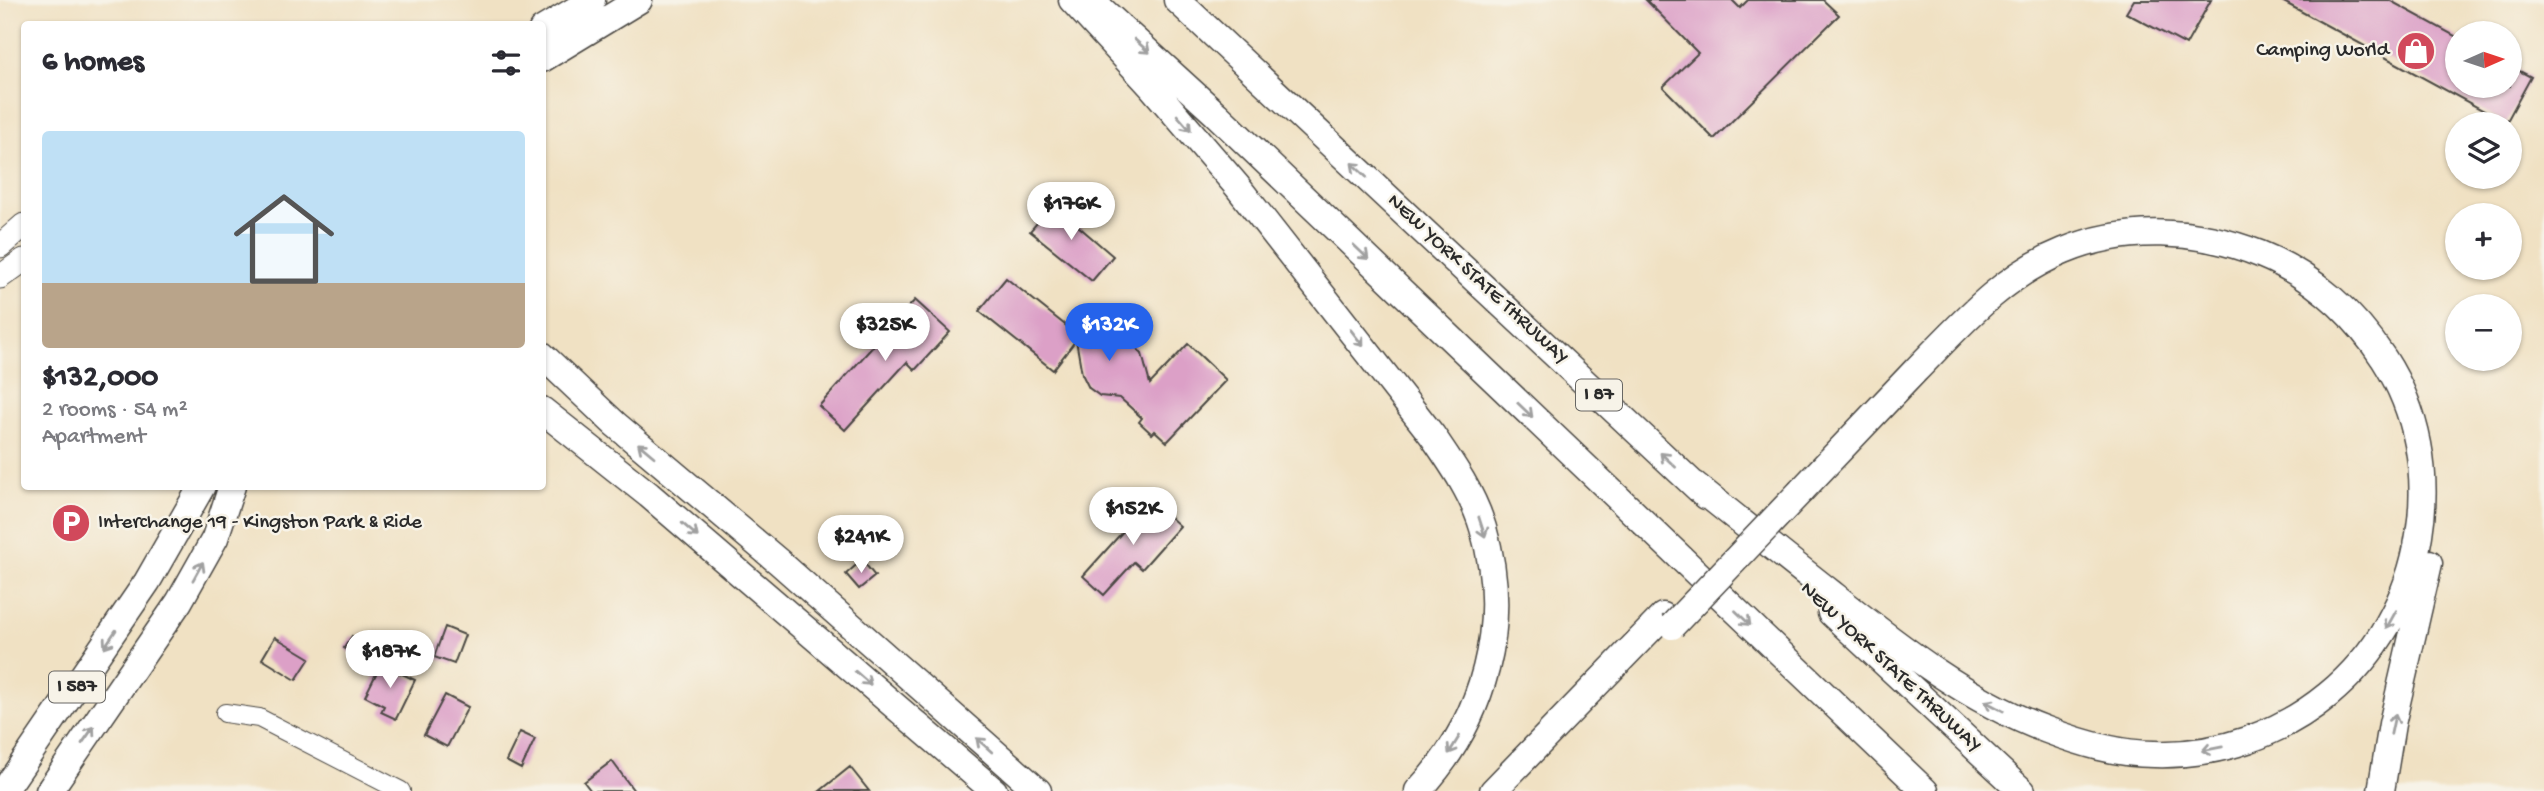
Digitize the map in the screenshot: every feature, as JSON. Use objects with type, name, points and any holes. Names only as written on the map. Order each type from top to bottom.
[{"type":"highway","points":[[547,26],[592,0]]},
{"type":"highway","points":[[546,57],[639,0]]},
{"type":"highway","points":[[1072,0],[1178,116],[1289,251],[1432,435],[1470,494],[1483,527],[1490,557],[1494,603],[1490,658],[1481,690],[1467,723],[1448,755],[1418,791]]},
{"type":"highway","points":[[1091,0],[1226,123],[1925,791]]},
{"type":"highway","name":"NEW YORK STATE THRUWAY","points":[[1177,0],[2022,791]]},
{"type":"highway","points":[[546,77],[587,31]]},
{"type":"highway","points":[[1514,791],[1667,621],[1796,486],[1966,299],[1989,279],[2034,248],[2086,228],[2138,219],[2165,219],[2223,226],[2278,246],[2314,267],[2348,293],[2387,338],[2404,364],[2419,396],[2429,426],[2435,458],[2437,488],[2432,551],[2392,724],[2381,791]]},
{"type":"highway","points":[[1694,484],[1870,624],[1964,689],[2017,718],[2061,735],[2098,746],[2151,754],[2205,751],[2258,735],[2307,710],[2351,674],[2370,653],[2400,603],[2417,547],[2423,488],[2419,449],[2406,401],[2376,346],[2338,303],[2296,271],[2272,259],[2219,240],[2165,233],[2140,233],[2090,242],[2065,250],[2020,273],[1976,309],[1796,486]]},
{"type":"highway","points":[[546,359],[615,425],[779,562],[1037,791]]},
{"type":"highway","points":[[546,380],[615,425]]},
{"type":"highway","points":[[546,413],[649,495],[994,791]]},
{"type":"highway","points":[[546,431],[649,495]]},
{"type":"highway","name":"I 587","points":[[4,791],[122,622],[165,554],[200,490]]},
{"type":"highway","name":"I 587","points":[[49,791],[179,603],[215,538],[231,490]]},
{"type":"highway","points":[[215,538],[244,490]]},
{"type":"highway","points":[[1493,791],[1667,621]]},
{"type":"main road","points":[[0,246],[21,228]]},
{"type":"main road","points":[[0,252],[21,238]]},
{"type":"main road","points":[[0,278],[21,262]]},
{"type":"street","points":[[225,713],[259,718],[401,791]]},
{"type":"building","points":[[1646,0],[1732,0],[1740,8],[1748,0],[1823,0],[1839,15],[1714,139],[1663,87],[1698,53]]},
{"type":"building","name":"Camping World","points":[[2134,0],[2211,0],[2186,45],[2126,13]]},
{"type":"building","name":"Camping World","points":[[2280,0],[2389,0],[2445,30],[2445,90]]},
{"type":"building","name":"Camping World","points":[[2522,72],[2531,77],[2522,94]]},
{"type":"building","name":"Camping World","points":[[2460,98],[2520,98],[2512,112],[2486,112]]},
{"type":"building","points":[[1056,201],[1073,215],[1070,219],[1113,256],[1092,281],[1030,231]]},
{"type":"building","points":[[1006,278],[1089,344],[1108,335],[1130,340],[1142,354],[1150,384],[1188,344],[1226,380],[1167,442],[1155,431],[1152,434],[1139,422],[1142,418],[1120,398],[1100,396],[1089,388],[1082,374],[1076,340],[1053,370],[979,311]]},
{"type":"building","points":[[915,300],[950,332],[915,370],[907,362],[845,430],[819,406]]},
{"type":"building","points":[[1151,500],[1180,526],[1142,569],[1134,562],[1104,595],[1083,576]]},
{"type":"building","points":[[862,560],[875,576],[859,589],[846,574]]},
{"type":"building","points":[[445,627],[465,635],[454,664],[434,657]]},
{"type":"building","points":[[352,636],[377,653],[369,665],[344,648]]},
{"type":"building","points":[[275,637],[310,658],[296,680],[262,659]]},
{"type":"building","points":[[381,664],[415,680],[396,719],[381,712],[384,706],[365,696]]},
{"type":"building","points":[[445,695],[468,707],[447,747],[424,735]]},
{"type":"building","points":[[520,732],[535,739],[521,769],[506,761]]},
{"type":"building","points":[[612,761],[634,791],[591,791],[584,782]]},
{"type":"building","points":[[850,767],[869,791],[820,791]]},
{"type":"place","name":"Camping World","points":[[2416,51]]},
{"type":"place","name":"Interchange 19 - Kingston Park & Ride","points":[[71,523]]}]
